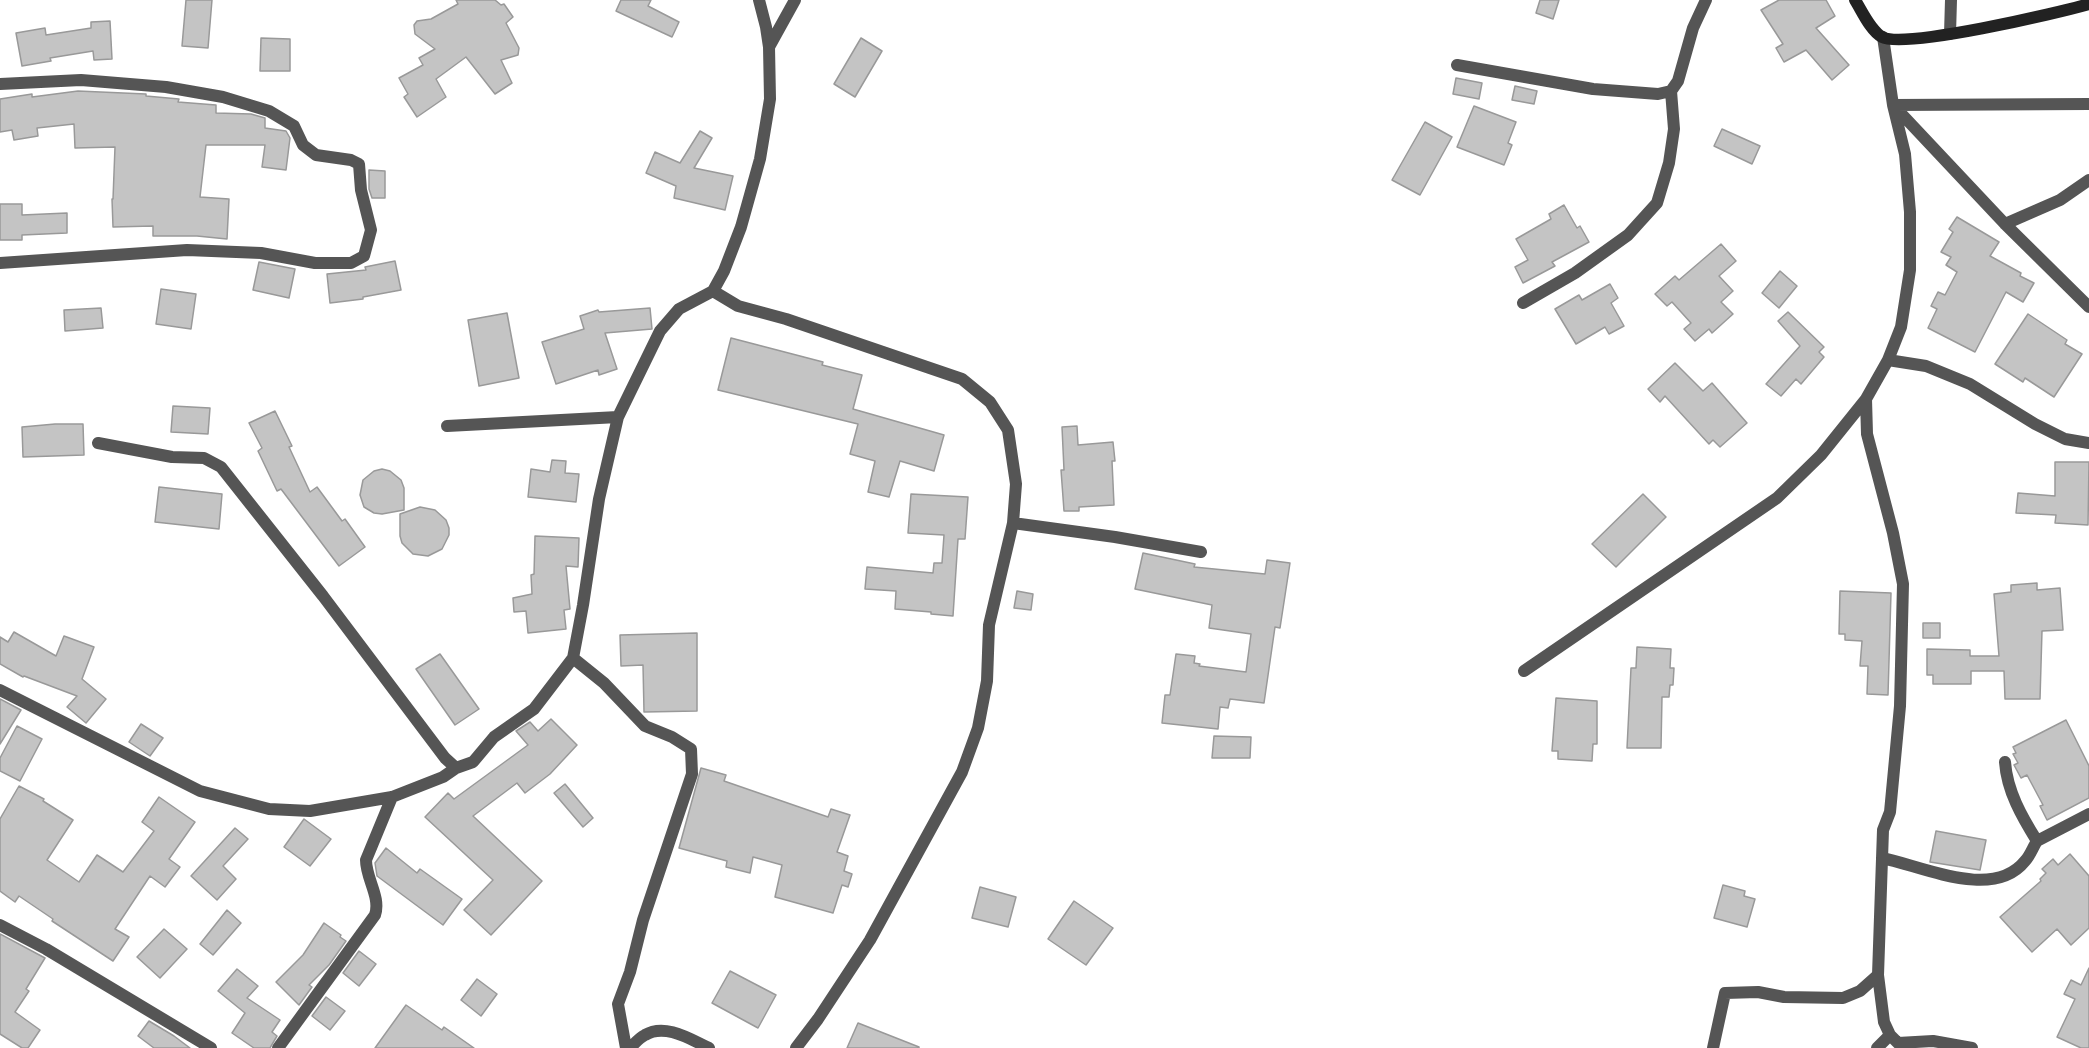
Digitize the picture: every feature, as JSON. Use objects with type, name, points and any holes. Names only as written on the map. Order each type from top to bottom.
[{"type":"street","points":[[0,690],[200,791],[269,809],[310,811],[392,796],[443,777],[456,768],[472,762],[494,737],[534,709],[573,658],[584,605],[599,499],[618,417],[660,331],[679,309],[713,291],[724,271],[741,227],[760,159],[770,99],[769,47],[759,0]]},
{"type":"street","points":[[769,47],[795,0]]},
{"type":"street","points":[[1523,303],[1575,273],[1628,235],[1657,203],[1669,163],[1674,129],[1671,91],[1678,81],[1693,28],[1706,0]]},
{"type":"street","points":[[1524,671],[1777,498],[1821,455],[1866,399],[1888,360],[1901,327],[1910,270],[1910,212],[1905,154],[1893,105],[1883,38],[1872,27],[1855,0]]},
{"type":"street","points":[[1950,34],[1951,0]]},
{"type":"street","points":[[1883,38],[1905,40],[1950,34],[2089,4]]},
{"type":"street","points":[[1457,65],[1593,89],[1658,94],[1671,91]]},
{"type":"street","points":[[0,84],[81,80],[166,87],[223,97],[269,111],[294,126],[303,145],[316,155],[351,160],[359,164],[361,190],[371,230],[364,256],[351,263],[315,263],[261,254],[187,250],[0,263]]},
{"type":"street","points":[[1893,105],[2089,104]]},
{"type":"street","points":[[1893,105],[2005,224],[2089,307]]},
{"type":"street","points":[[2005,224],[2060,200],[2089,180]]},
{"type":"street","points":[[713,291],[738,306],[786,319],[962,379],[990,402],[1008,430],[1016,484],[1013,523],[990,625],[987,681],[978,728],[962,772],[870,940],[796,1048]]},
{"type":"street","points":[[1888,360],[1926,366],[1970,384],[2065,439],[2089,442]]},
{"type":"street","points":[[1866,399],[1868,434],[1893,533],[1903,584],[1900,706],[1890,812],[1883,830],[1878,975],[1885,1013],[1893,1033],[1894,1048]]},
{"type":"street","points":[[447,426],[618,417]]},
{"type":"street","points":[[98,443],[172,457],[204,458],[221,467],[323,596],[445,758],[456,768]]},
{"type":"street","points":[[1013,523],[1201,552]]},
{"type":"street","points":[[573,658],[603,683],[645,726],[672,736],[691,749],[692,774],[643,920],[630,972],[618,1004],[628,1048],[645,1034],[662,1030],[686,1036],[709,1048]]},
{"type":"street","points":[[2005,762],[2006,774],[2016,805],[2037,841]]},
{"type":"street","points":[[278,1048],[375,915],[377,901],[366,871],[366,860],[392,796]]},
{"type":"street","points":[[1882,858],[1976,880],[2004,878],[2025,862],[2037,841],[2089,813]]},
{"type":"street","points":[[1881,902],[1876,935],[1878,975],[1884,1022],[1890,1035],[1898,1043],[1933,1041],[1972,1048]]},
{"type":"street","points":[[0,926],[46,949],[211,1048]]},
{"type":"street","points":[[1713,1048],[1725,993],[1758,992],[1784,997],[1844,998],[1860,991],[1878,975]]},
{"type":"street","points":[[1877,1048],[1890,1035]]},
{"type":"building","points":[[186,0],[212,0],[208,48],[182,46]]},
{"type":"building","points":[[456,0],[495,0],[501,5],[504,4],[513,17],[506,23],[519,48],[518,55],[501,60],[512,83],[495,94],[466,57],[436,79],[446,97],[417,117],[404,97],[408,94],[399,78],[423,65],[419,58],[435,49],[415,34],[414,25],[417,21],[431,19],[458,4]]},
{"type":"building","points":[[621,0],[651,0],[648,6],[679,22],[672,37],[616,11]]},
{"type":"building","points":[[1540,0],[1559,0],[1553,19],[1536,13]]},
{"type":"building","points":[[1779,0],[1826,0],[1835,16],[1816,28],[1849,65],[1832,80],[1806,50],[1784,62],[1776,48],[1783,44],[1761,10]]},
{"type":"building","points":[[110,21],[112,59],[94,60],[93,51],[50,58],[51,61],[22,66],[16,33],[45,28],[46,35],[91,28],[91,22]]},
{"type":"building","points":[[261,38],[290,39],[290,71],[260,71]]},
{"type":"building","points":[[861,38],[882,51],[855,97],[834,84]]},
{"type":"building","points":[[1456,78],[1482,83],[1479,99],[1453,94]]},
{"type":"building","points":[[1515,86],[1537,91],[1534,104],[1512,100]]},
{"type":"building","points":[[78,91],[146,94],[146,96],[179,99],[178,102],[216,105],[216,113],[251,114],[265,118],[265,128],[286,131],[290,138],[286,170],[262,167],[265,145],[206,145],[200,197],[229,199],[227,239],[153,236],[153,226],[113,227],[115,147],[75,148],[74,124],[37,128],[38,136],[14,140],[12,130],[0,132],[0,99]]},
{"type":"building","points":[[1474,106],[1516,122],[1508,143],[1512,145],[1504,165],[1457,147]]},
{"type":"building","points":[[1425,122],[1452,137],[1420,195],[1392,180]]},
{"type":"building","points":[[1722,129],[1760,146],[1752,164],[1714,146]]},
{"type":"building","points":[[700,131],[712,138],[694,168],[733,176],[725,210],[674,198],[676,186],[646,173],[655,152],[680,163]]},
{"type":"building","points":[[369,170],[385,171],[385,198],[372,198],[369,189]]},
{"type":"building","points":[[0,204],[22,204],[22,215],[67,213],[67,233],[22,235],[22,240],[0,240]]},
{"type":"building","points":[[1564,205],[1577,228],[1580,226],[1589,242],[1552,262],[1555,266],[1523,283],[1515,267],[1528,260],[1516,239],[1551,219],[1549,214]]},
{"type":"building","points":[[1957,217],[1999,242],[1990,256],[2034,283],[2023,302],[2006,292],[1975,352],[1928,328],[1937,309],[1931,306],[1938,292],[1945,295],[1957,272],[1946,265],[1951,257],[1941,252],[1953,232],[1949,229]]},
{"type":"building","points":[[1721,244],[1736,261],[1719,276],[1733,291],[1721,302],[1733,314],[1712,333],[1709,329],[1695,341],[1684,329],[1691,323],[1672,302],[1667,306],[1655,294],[1675,276],[1679,280]]},
{"type":"building","points":[[395,261],[401,290],[363,297],[363,299],[330,303],[327,274],[366,270],[365,267]]},
{"type":"building","points":[[259,262],[295,269],[289,298],[253,290]]},
{"type":"building","points":[[1780,271],[1797,286],[1779,308],[1762,293]]},
{"type":"building","points":[[1610,284],[1618,298],[1611,303],[1624,326],[1609,334],[1605,327],[1576,344],[1555,309],[1579,295],[1582,300]]},
{"type":"building","points":[[161,289],[196,294],[191,329],[156,324]]},
{"type":"building","points":[[101,308],[103,328],[65,331],[64,310]]},
{"type":"building","points":[[650,308],[652,329],[605,333],[617,369],[599,375],[598,370],[556,384],[542,342],[584,329],[580,316],[598,310],[599,312]]},
{"type":"building","points":[[1788,312],[1824,347],[1819,352],[1824,357],[1801,384],[1796,379],[1781,396],[1766,384],[1800,346],[1778,321]]},
{"type":"building","points":[[507,313],[519,378],[479,386],[468,320]]},
{"type":"building","points":[[2028,314],[2067,340],[2065,344],[2082,354],[2054,397],[2025,378],[2023,382],[1995,364]]},
{"type":"building","points":[[731,338],[823,362],[822,365],[862,375],[853,409],[944,435],[934,471],[900,461],[889,497],[868,492],[875,461],[850,454],[858,424],[718,390]]},
{"type":"building","points":[[1675,363],[1703,391],[1712,383],[1747,423],[1720,447],[1713,440],[1709,444],[1665,396],[1660,402],[1648,389]]},
{"type":"building","points":[[173,406],[210,408],[208,434],[171,432]]},
{"type":"building","points":[[275,411],[310,492],[317,487],[342,521],[345,519],[365,547],[339,566],[281,489],[277,491],[258,451],[262,448],[249,423]]},
{"type":"building","points":[[83,424],[84,455],[23,457],[22,427]]},
{"type":"building","points":[[1077,426],[1078,445],[1113,442],[1114,505],[1079,507],[1079,511],[1064,511],[1061,470],[1064,470],[1062,427]]},
{"type":"building","points":[[552,460],[566,461],[565,473],[579,474],[576,502],[528,497],[531,469],[550,472]]},
{"type":"building","points":[[2055,462],[2089,462],[2088,525],[2055,523],[2056,515],[2016,513],[2018,493],[2055,496]]},
{"type":"building","points":[[382,469],[390,471],[401,480],[404,488],[404,510],[382,514],[374,513],[364,507],[360,495],[363,480],[374,471]]},
{"type":"building","points":[[159,487],[222,494],[219,529],[155,522]]},
{"type":"building","points":[[911,494],[968,497],[965,539],[958,539],[953,616],[895,609],[896,591],[865,589],[867,567],[933,573],[934,563],[942,563],[944,535],[908,533]]},
{"type":"building","points":[[1643,494],[1666,517],[1616,567],[1592,544]]},
{"type":"building","points":[[420,507],[435,510],[446,520],[449,528],[449,535],[442,549],[428,556],[413,554],[402,543],[400,536],[400,514]]},
{"type":"building","points":[[535,536],[579,538],[578,567],[566,566],[570,609],[564,610],[566,629],[528,633],[526,611],[514,612],[513,598],[532,594],[531,575],[534,574]]},
{"type":"building","points":[[1143,553],[1195,564],[1194,567],[1265,574],[1267,560],[1290,563],[1280,628],[1275,627],[1264,703],[1230,699],[1228,708],[1220,707],[1218,729],[1162,723],[1165,695],[1170,695],[1176,654],[1195,656],[1194,663],[1200,664],[1199,666],[1246,672],[1251,634],[1209,628],[1212,605],[1135,589]]},
{"type":"building","points":[[2037,583],[2037,590],[2060,588],[2063,630],[2042,631],[2040,699],[2005,699],[2004,671],[1971,671],[1971,684],[1933,684],[1933,675],[1927,675],[1927,649],[1970,650],[1970,656],[1999,656],[1994,594],[2011,592],[2011,585]]},
{"type":"building","points":[[1017,591],[1033,594],[1031,610],[1014,608]]},
{"type":"building","points":[[1840,591],[1891,593],[1888,695],[1867,694],[1868,666],[1860,666],[1862,641],[1845,640],[1845,634],[1839,634]]},
{"type":"building","points":[[1923,623],[1940,623],[1940,638],[1923,638]]},
{"type":"building","points":[[14,632],[56,656],[64,636],[94,647],[82,679],[106,699],[86,723],[67,707],[77,696],[23,677],[0,664],[0,637],[8,642]]},
{"type":"building","points":[[697,633],[697,711],[644,712],[643,665],[621,666],[620,635]]},
{"type":"building","points":[[1637,647],[1671,649],[1670,668],[1674,668],[1673,685],[1670,685],[1669,697],[1662,697],[1661,748],[1627,748],[1631,668],[1636,668]]},
{"type":"building","points":[[440,654],[479,709],[455,725],[416,669]]},
{"type":"building","points":[[1556,698],[1597,701],[1597,744],[1593,744],[1592,761],[1558,759],[1558,751],[1552,751]]},
{"type":"building","points":[[0,699],[21,710],[0,744]]},
{"type":"building","points":[[551,719],[577,745],[550,774],[525,793],[517,783],[473,816],[542,881],[491,935],[464,910],[493,880],[425,817],[448,793],[454,799],[528,745],[516,731],[530,722],[538,731]]},
{"type":"building","points":[[2066,720],[2089,766],[2089,798],[2047,820],[2040,806],[2043,805],[2027,775],[2021,778],[2014,765],[2018,763],[2013,754],[2016,753],[2013,747]]},
{"type":"building","points":[[141,724],[163,738],[150,756],[129,742]]},
{"type":"building","points":[[17,726],[42,739],[20,781],[0,771],[0,758]]},
{"type":"building","points":[[1214,736],[1251,737],[1250,758],[1212,758]]},
{"type":"building","points":[[701,768],[726,775],[724,781],[828,817],[831,809],[850,815],[837,852],[848,856],[844,871],[852,874],[848,887],[842,885],[833,913],[775,897],[782,865],[753,857],[750,873],[726,867],[727,861],[679,848]]},
{"type":"building","points":[[565,784],[593,818],[583,827],[554,793]]},
{"type":"building","points":[[19,786],[44,799],[43,801],[73,820],[47,860],[79,882],[97,855],[123,872],[154,831],[142,822],[159,797],[195,822],[169,859],[180,867],[165,887],[150,876],[115,929],[129,937],[113,961],[19,896],[15,902],[0,891],[0,819]]},
{"type":"building","points":[[304,819],[331,839],[310,866],[284,847]]},
{"type":"building","points":[[235,828],[248,839],[223,866],[236,879],[217,900],[191,876]]},
{"type":"building","points":[[1936,831],[1986,840],[1980,870],[1930,862]]},
{"type":"building","points":[[386,848],[417,873],[420,869],[462,899],[443,925],[377,876],[375,863]]},
{"type":"building","points":[[2070,854],[2089,876],[2089,928],[2071,945],[2057,929],[2032,952],[2000,917],[2041,881],[2040,879],[2046,873],[2042,869],[2053,859],[2058,865]]},
{"type":"building","points":[[1723,885],[1745,891],[1744,896],[1755,899],[1747,927],[1714,918]]},
{"type":"building","points":[[980,887],[1016,897],[1008,927],[972,918]]},
{"type":"building","points":[[1074,901],[1113,928],[1086,965],[1048,939]]},
{"type":"building","points":[[227,910],[241,923],[213,955],[200,944]]},
{"type":"building","points":[[324,923],[346,941],[329,965],[309,985],[312,987],[299,1005],[276,982],[303,955]]},
{"type":"building","points":[[164,929],[187,949],[160,978],[137,957]]},
{"type":"building","points":[[0,934],[45,958],[26,989],[29,991],[15,1012],[40,1030],[28,1048],[22,1048],[0,1034]]},
{"type":"building","points":[[359,951],[376,964],[359,986],[343,973]]},
{"type":"building","points":[[2089,968],[2089,1048],[2081,1048],[2057,1037],[2075,999],[2064,994],[2071,980],[2081,985]]},
{"type":"building","points":[[237,969],[258,986],[247,998],[280,1020],[272,1032],[277,1036],[270,1048],[254,1048],[232,1033],[245,1013],[218,991]]},
{"type":"building","points":[[730,971],[776,995],[758,1028],[712,1003]]},
{"type":"building","points":[[477,979],[497,994],[481,1016],[461,1000]]},
{"type":"building","points":[[326,997],[345,1011],[330,1030],[312,1016]]},
{"type":"building","points":[[406,1005],[442,1030],[444,1027],[474,1048],[375,1048]]},
{"type":"building","points":[[149,1021],[190,1048],[154,1048],[138,1036]]},
{"type":"building","points":[[858,1023],[919,1047],[919,1048],[847,1048]]}]
